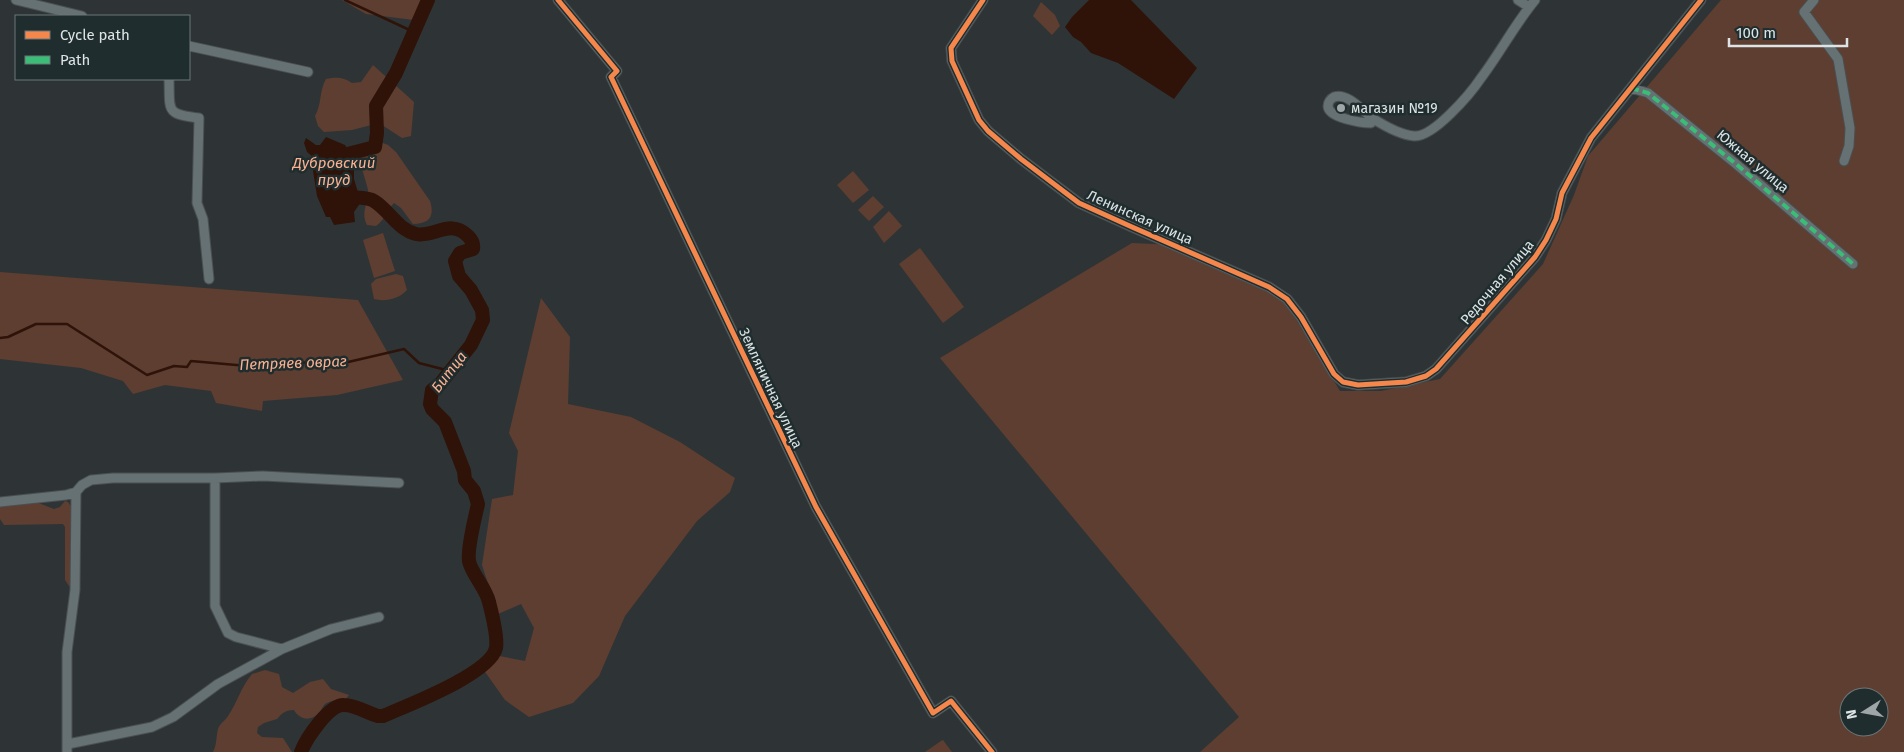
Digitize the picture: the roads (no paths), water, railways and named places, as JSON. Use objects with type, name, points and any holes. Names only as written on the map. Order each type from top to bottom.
[{"type":"street","points":[[16,0],[78,15]]},
{"type":"street","name":"Земляничная улица","points":[[558,0],[617,71],[611,77],[816,507],[933,713],[951,701],[992,752]]},
{"type":"street","name":"Ленинская улица","points":[[983,0],[951,48],[952,61],[979,120],[988,131],[1021,159],[1079,202],[1095,211],[1269,287],[1287,299],[1301,317],[1324,359]]},
{"type":"street","points":[[1373,119],[1371,123],[1364,123],[1341,117],[1332,114],[1328,109],[1328,105],[1334,97],[1340,96],[1350,100],[1373,119],[1397,131],[1414,136],[1426,134],[1435,128],[1481,80],[1532,4],[1518,0]]},
{"type":"street","name":"Редочная улица","points":[[1324,359],[1334,374],[1343,382],[1358,385],[1406,382],[1426,376],[1436,369],[1535,257],[1556,219],[1562,193],[1591,138],[1701,0]]},
{"type":"street","points":[[1814,0],[1804,12],[1838,59],[1850,128],[1849,146],[1844,161]]},
{"type":"street","points":[[190,46],[308,72]]},
{"type":"street","points":[[169,80],[170,107],[174,113],[179,116],[199,118],[197,203],[203,219],[209,279]]},
{"type":"street","name":"Южная улица","points":[[1632,88],[1648,93],[1736,164],[1852,264]]},
{"type":"street","points":[[0,502],[66,495],[76,492],[82,485],[91,480],[113,478],[263,476],[399,483]]},
{"type":"street","points":[[215,478],[215,606],[228,633],[236,637],[282,649]]},
{"type":"street","points":[[76,492],[75,590],[67,652],[68,748],[152,727],[173,717],[218,684],[282,649],[332,629],[379,617]]},
{"type":"water","points":[[1089,0],[1131,0],[1197,68],[1174,99],[1118,63],[1091,53],[1081,42],[1073,37],[1065,27]]},
{"type":"water","name":"Дубровский пруд","points":[[326,137],[345,145],[354,159],[354,179],[361,202],[354,212],[355,222],[334,225],[330,217],[326,217],[317,196],[313,171],[314,158],[307,152],[304,143],[306,138],[316,145],[320,145]]},
{"type":"waterway","points":[[345,0],[414,32]]},
{"type":"waterway","name":"Битца","points":[[336,161],[336,157],[375,147],[377,133],[376,106],[396,73],[428,0]]},
{"type":"waterway","name":"Битца","points":[[301,752],[319,723],[338,706],[353,706],[378,716],[383,716],[428,697],[464,678],[490,658],[496,648],[492,613],[487,597],[469,561],[470,541],[478,504],[474,491],[465,480],[464,471],[445,422],[432,409],[430,404],[432,390],[440,384],[471,345],[483,320],[482,310],[471,290],[459,276],[455,261],[460,253],[473,249],[473,244],[468,236],[455,229],[423,234],[410,232],[374,201],[365,198],[348,197],[347,193]]},
{"type":"waterway","name":"Петряев овраг","points":[[0,338],[8,337],[36,324],[67,324],[147,375],[174,366],[187,367],[191,361],[260,367],[310,362],[344,363],[404,349],[419,363],[450,371]]},
{"type":"place","name":"магазин №19","points":[[1341,108]]}]
